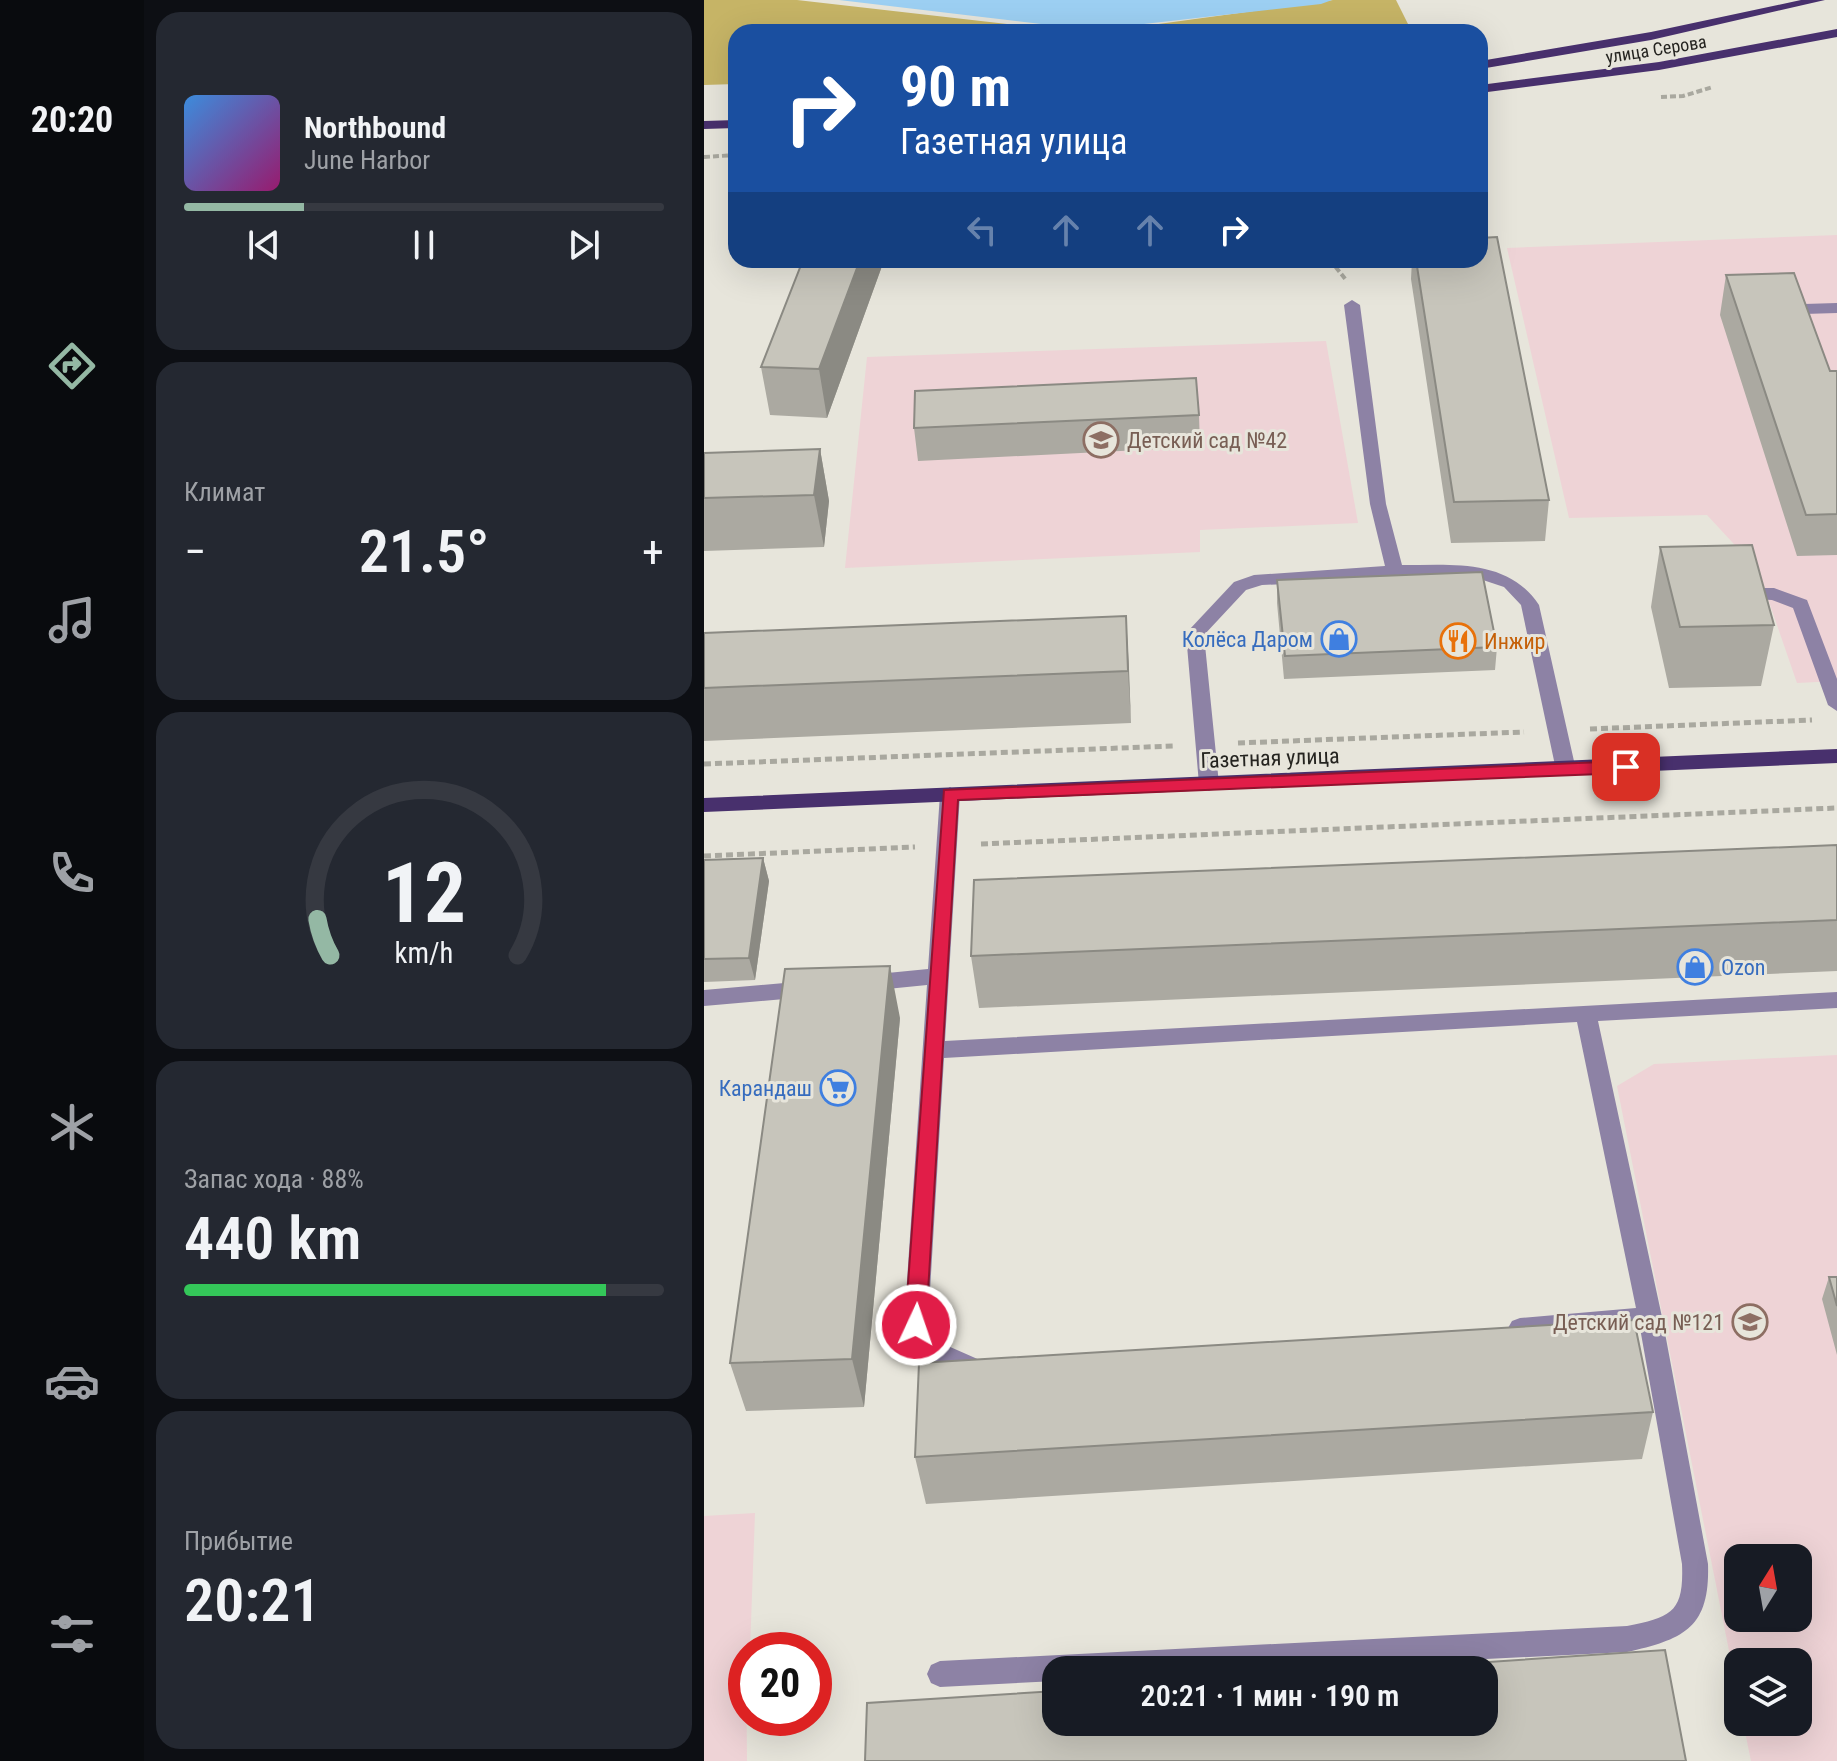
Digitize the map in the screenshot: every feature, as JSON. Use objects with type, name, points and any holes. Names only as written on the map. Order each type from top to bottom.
[{"type":"main road","name":"улица Серова","points":[[1488,64],[1651,36],[1819,0]]},
{"type":"main road","name":"улица Серова","points":[[1488,88],[1577,80],[1692,63],[1837,33]]},
{"type":"main road","points":[[704,125],[728,124]]},
{"type":"main road","name":"Газетная улица","points":[[704,805],[1837,756]]},
{"type":"lane","points":[[1352,305],[1378,504],[1395,571]]},
{"type":"lane","points":[[1804,309],[1837,308]]},
{"type":"lane","points":[[1209,784],[1195,634],[1240,586],[1281,576],[1395,571],[1472,570],[1510,583],[1522,593],[1530,605],[1566,770]]},
{"type":"lane","points":[[1727,594],[1774,594],[1801,604],[1837,705]]},
{"type":"lane","points":[[950,794],[916,1325],[927,1345],[947,1361],[996,1370]]},
{"type":"lane","points":[[704,998],[938,976]]},
{"type":"lane","points":[[933,1050],[1837,1000]]},
{"type":"lane","points":[[940,1674],[1611,1640],[1661,1632],[1688,1615],[1697,1592],[1650,1317],[1586,1014]]},
{"type":"lane","points":[[1493,1330],[1650,1317]]},
{"type":"path","points":[[704,157],[728,156]]},
{"type":"path","points":[[704,764],[1822,720]]},
{"type":"path","points":[[704,856],[1837,808]]},
{"type":"shaded area","points":[[704,0],[797,0],[1008,24],[728,24],[728,84],[704,85]]},
{"type":"shaded area","points":[[1333,0],[1396,0],[1408,24],[1158,24]]},
{"type":"shaded area","points":[[1837,235],[1837,681],[1797,683],[1758,570],[1707,515],[1569,518],[1507,248]]},
{"type":"shaded area","name":"Детский сад №42","points":[[1326,341],[1358,523],[1200,530],[1200,552],[845,568],[867,357]]},
{"type":"shaded area","name":"Детский сад №121","points":[[1837,1055],[1837,1761],[1751,1761],[1746,1736],[1812,1736],[1812,1648],[1728,1648],[1725,1632],[1812,1632],[1812,1544],[1724,1544],[1724,1625],[1617,1086],[1654,1064]]},
{"type":"shaded area","points":[[755,1513],[751,1632],[728,1632],[728,1736],[747,1736],[747,1761],[704,1761],[704,1516]]},
{"type":"water","points":[[839,0],[1332,0],[1321,4],[1144,24],[1041,24]]},
{"type":"building","points":[[1497,237],[1549,500],[1454,502],[1417,268],[1488,268],[1488,238]]},
{"type":"building","points":[[800,268],[857,268],[819,369],[761,367]]},
{"type":"building","points":[[1794,273],[1830,371],[1837,371],[1837,514],[1806,515],[1726,275]]},
{"type":"building","points":[[1196,378],[1199,415],[914,428],[915,391]]},
{"type":"building","points":[[820,449],[814,495],[704,498],[704,453]]},
{"type":"building","points":[[1752,545],[1774,625],[1680,627],[1660,547]]},
{"type":"building","points":[[1482,572],[1497,647],[1285,656],[1277,580]]},
{"type":"building","points":[[1126,616],[1128,671],[704,688],[704,633]]},
{"type":"building","points":[[1837,845],[1837,920],[971,956],[974,880]]},
{"type":"building","points":[[763,858],[749,958],[704,959],[704,860]]},
{"type":"building","points":[[890,966],[852,1359],[730,1363],[785,969]]},
{"type":"building","points":[[1829,1277],[1837,1277],[1837,1306]]},
{"type":"building","points":[[1634,1320],[1653,1412],[915,1457],[919,1363]]},
{"type":"building","points":[[1665,1650],[1686,1761],[865,1761],[867,1703],[1042,1692],[1042,1736],[1498,1736],[1498,1661]]},
{"type":"place","name":"Детский сад №42","points":[[1101,440]]},
{"type":"place","name":"Колёса Даром","points":[[1339,639]]},
{"type":"place","name":"Инжир","points":[[1458,641]]},
{"type":"place","name":"Ozon","points":[[1695,967]]},
{"type":"place","name":"Карандаш","points":[[838,1088]]},
{"type":"place","name":"Детский сад №121","points":[[1750,1322]]},
{"type":"route","points":[[916,1325],[950,794],[1626,767]]}]
